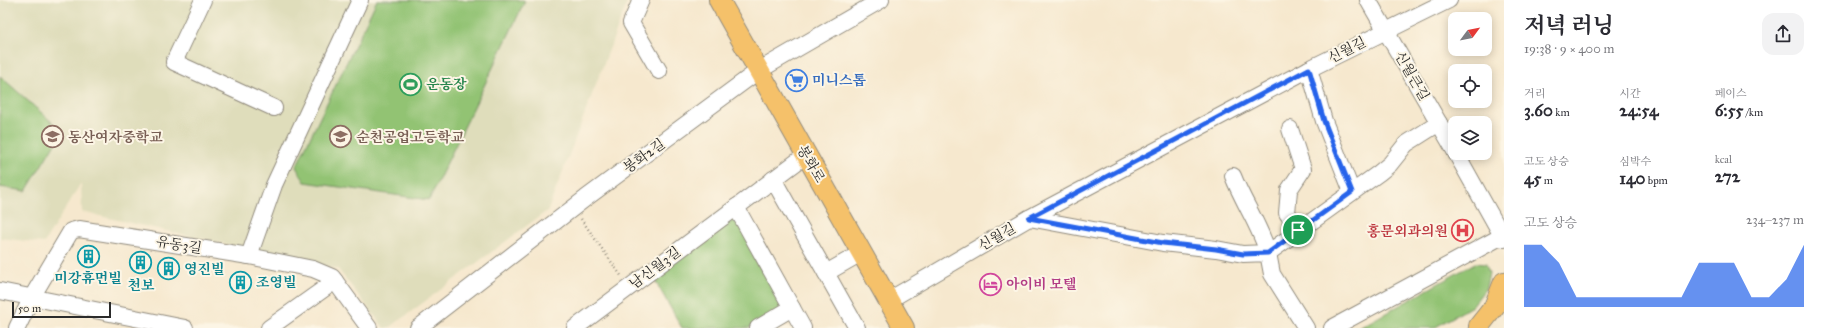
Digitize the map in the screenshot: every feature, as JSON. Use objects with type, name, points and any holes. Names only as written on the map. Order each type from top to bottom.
[{"type":"main road","name":"봉화로","points":[[719,0],[904,328]]},
{"type":"main road","points":[[1477,327],[1494,307],[1504,282]]},
{"type":"main road","points":[[1477,327],[1504,311]]},
{"type":"street","points":[[203,0],[174,62],[274,108]]},
{"type":"street","points":[[249,256],[274,185],[360,0]]},
{"type":"street","points":[[641,0],[631,23],[659,71]]},
{"type":"street","name":"봉화2길","points":[[418,328],[573,208],[758,71],[881,0]]},
{"type":"street","name":"신월큰길","points":[[1368,0],[1448,139]]},
{"type":"street","name":"신월길","points":[[889,300],[1029,218],[1309,69],[1449,0]]},
{"type":"street","points":[[1309,69],[1324,121],[1352,192]]},
{"type":"street","points":[[1029,218],[1163,243],[1216,249],[1243,254],[1268,253],[1390,164],[1406,144],[1439,123]]},
{"type":"street","points":[[1290,129],[1303,170],[1289,190],[1287,213],[1298,230]]},
{"type":"street","name":"남신월3길","points":[[575,328],[806,155]]},
{"type":"street","name":"신월큰길","points":[[1460,160],[1503,237]]},
{"type":"street","points":[[1233,176],[1246,207],[1263,236],[1272,274],[1306,328]]},
{"type":"street","points":[[773,179],[857,328]]},
{"type":"street","points":[[736,207],[803,328]]},
{"type":"street","name":"유동3길","points":[[16,328],[32,297],[71,231],[79,229],[249,256],[313,269],[332,277],[369,328]]},
{"type":"street","points":[[1332,328],[1503,237]]},
{"type":"street","points":[[826,273],[861,253]]},
{"type":"street","points":[[269,328],[335,281]]},
{"type":"street","points":[[0,291],[185,328]]},
{"type":"street","points":[[758,328],[792,308]]},
{"type":"path","points":[[573,208],[629,287]]},
{"type":"shaded area","name":"순천공업고등학교","points":[[0,0],[628,0],[548,210],[389,328],[384,328],[338,269],[82,212],[81,183],[44,243],[0,238]]},
{"type":"green space","name":"운동장","points":[[377,0],[525,1],[429,200],[305,182],[296,167]]},
{"type":"green space","points":[[0,76],[54,124],[58,138],[26,191],[0,187]]},
{"type":"green space","points":[[735,216],[786,307],[749,328],[682,328],[653,277]]},
{"type":"green space","points":[[1475,263],[1486,264],[1489,273],[1486,288],[1472,306],[1434,328],[1359,328]]},
{"type":"place","name":"미니스톱","points":[[797,80]]},
{"type":"place","name":"운동장","points":[[411,84]]},
{"type":"place","name":"동산여자중학교","points":[[52,137]]},
{"type":"place","name":"순천공업고등학교","points":[[340,137]]},
{"type":"place","name":"홍문외과의원","points":[[1463,231]]},
{"type":"place","name":"미강휴먼빌","points":[[88,256]]},
{"type":"place","name":"천보","points":[[141,263]]},
{"type":"place","name":"영진빌","points":[[169,269]]},
{"type":"place","name":"조영빌","points":[[240,282]]},
{"type":"place","name":"아이비 모텔","points":[[991,284]]},
{"type":"route","points":[[1309,69],[1324,121],[1352,192],[1298,230],[1268,253],[1243,254],[1216,249],[1163,243],[1029,218],[1309,69]]}]
